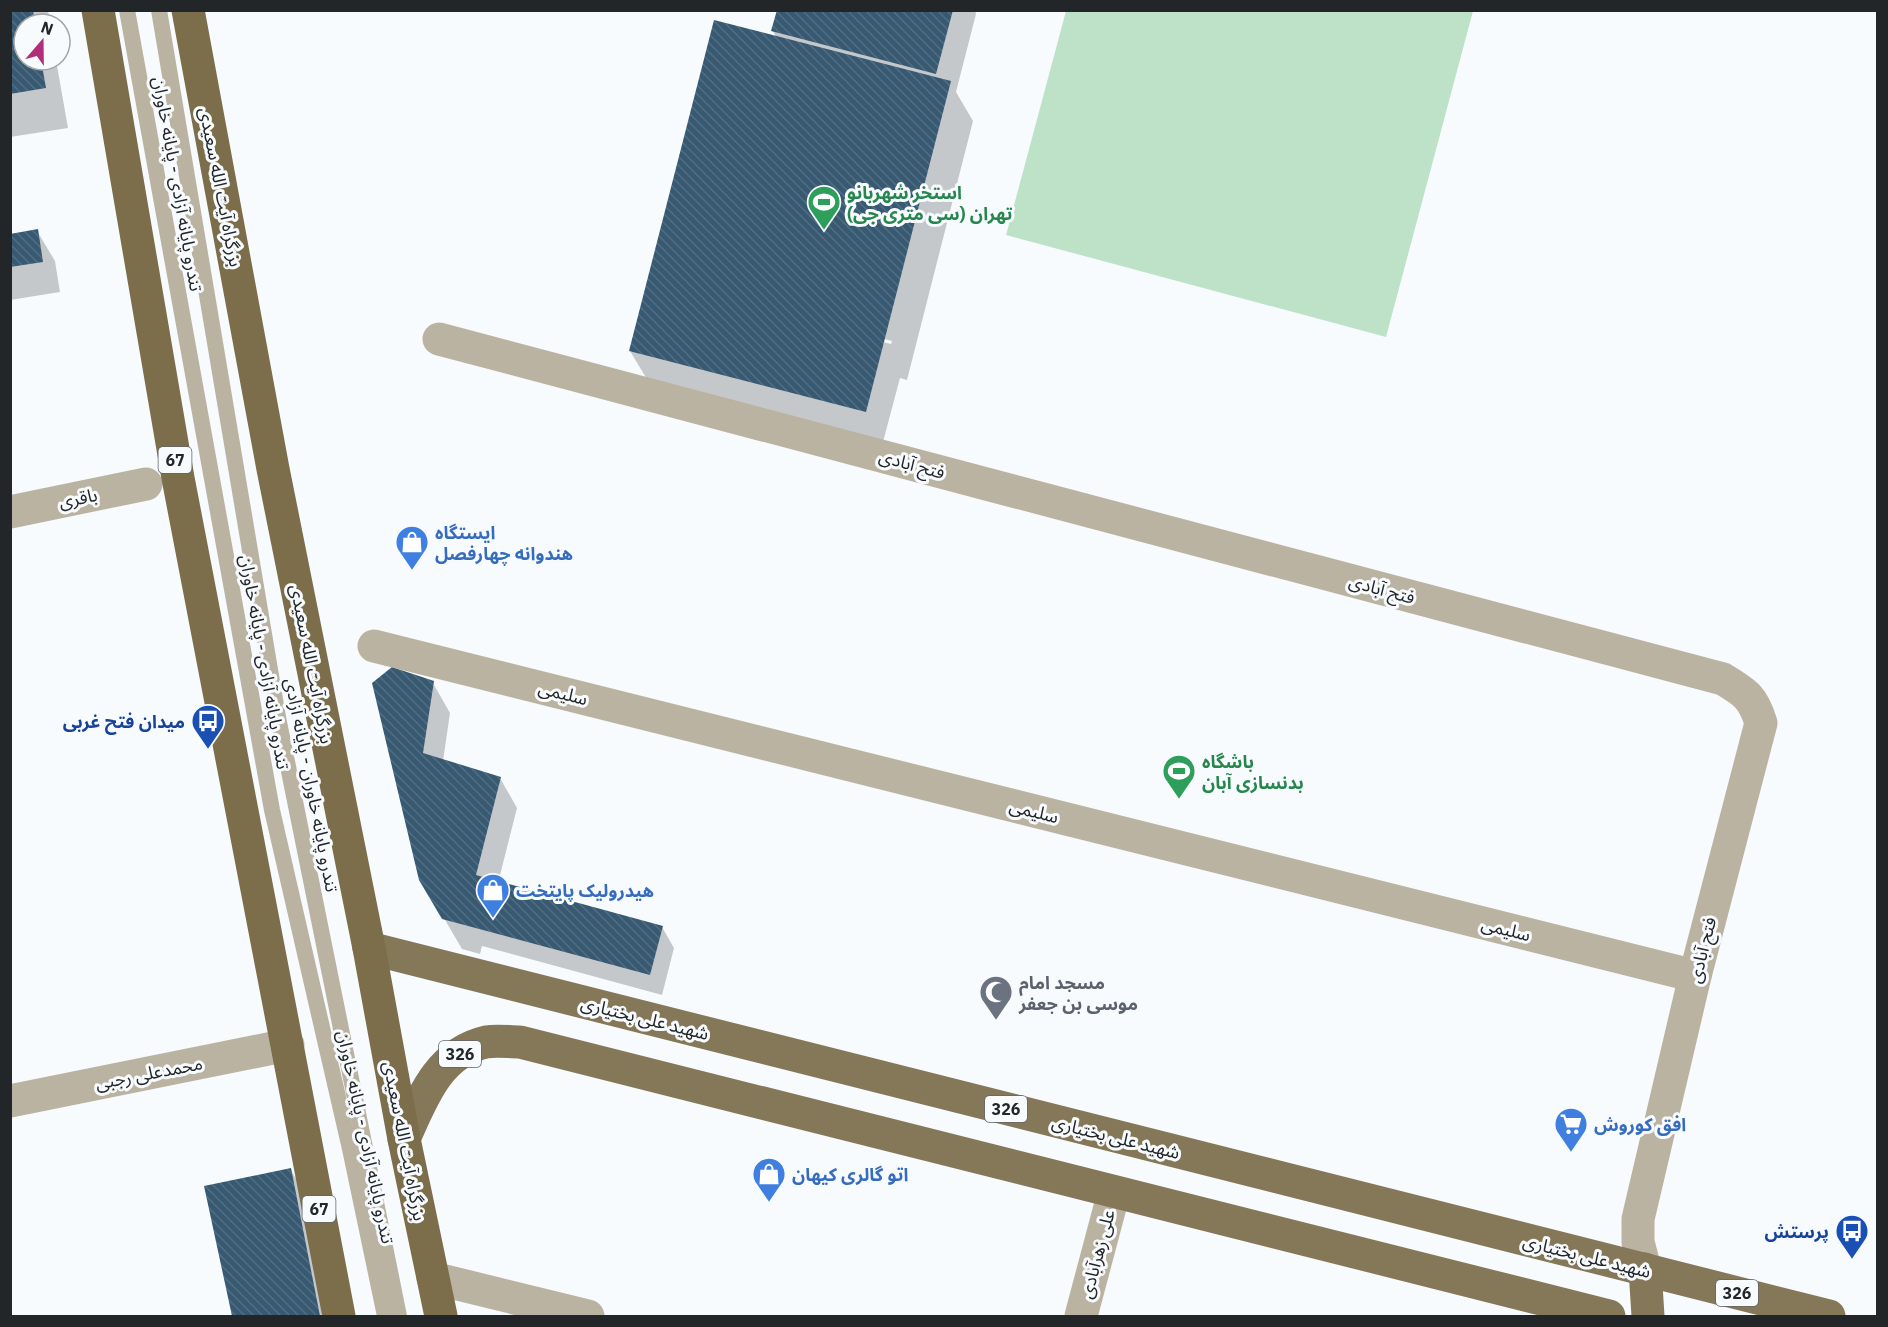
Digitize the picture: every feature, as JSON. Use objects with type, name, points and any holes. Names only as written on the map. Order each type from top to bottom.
[{"type":"highway","name":"67","points":[[98,10],[181,490],[339,1317]]},
{"type":"highway","name":"بزرگراه آیت الله سعیدی","points":[[188,10],[273,469],[441,1317]]},
{"type":"main road","name":"شهید علی بختیاری","points":[[369,948],[1829,1317]]},
{"type":"main road","name":"326","points":[[404,1139],[429,1084],[443,1067],[464,1052],[487,1042],[519,1042],[1609,1317]]},
{"type":"main road","points":[[1645,1269],[1648,1317]]},
{"type":"street","name":"فتح آبادی","points":[[439,339],[1723,679],[1743,692],[1755,705],[1761,723],[1695,976],[1638,1219],[1638,1242],[1645,1269]]},
{"type":"street","name":"باقری","points":[[10,512],[146,484]]},
{"type":"street","name":"سلیمی","points":[[374,646],[1695,976]]},
{"type":"street","name":"محمدعلی رجبی","points":[[10,1101],[288,1045]]},
{"type":"street","name":"علی زهرآبادی","points":[[1081,1317],[1114,1192]]},
{"type":"street","points":[[433,1278],[588,1317]]},
{"type":"lane","name":"تندرو پایانه آزادی - پایانه خاوران","points":[[127,10],[272,810],[350,1149],[385,1317]]},
{"type":"lane","name":"تندرو پایانه خاوران - پایانه آزادی","points":[[159,10],[278,717],[399,1317]]},
{"type":"green space","points":[[1066,11],[1473,11],[1386,337],[1006,235]]},
{"type":"building","points":[[10,10],[33,10],[33,12],[12,12],[12,72],[43,72],[46,88],[10,94]]},
{"type":"building","points":[[777,10],[953,10],[936,74],[771,31]]},
{"type":"building","points":[[714,20],[951,81],[866,412],[629,351]]},
{"type":"building","points":[[38,229],[43,262],[10,267],[10,234]]},
{"type":"building","points":[[392,667],[434,681],[423,753],[501,777],[476,875],[663,926],[650,975],[442,919],[419,880],[372,683]]},
{"type":"building","points":[[291,1168],[320,1316],[232,1316],[204,1186]]},
{"type":"place","name":"استخر شهربانو تهران (سی متری جی)","points":[[824,231]]},
{"type":"place","name":"ایستگاه هندوانه چهارفصل","points":[[412,571]]},
{"type":"place","name":"میدان فتح غربی","points":[[208,750]]},
{"type":"place","name":"باشگاه بدنسازی آبان","points":[[1179,800]]},
{"type":"place","name":"هیدرولیک پایتخت","points":[[493,919]]},
{"type":"place","name":"مسجد امام موسی بن جعفر","points":[[996,1021]]},
{"type":"place","name":"افق کوروش","points":[[1571,1153]]},
{"type":"place","name":"اتو گالری کیهان","points":[[769,1203]]},
{"type":"place","name":"پرستش","points":[[1852,1260]]}]
